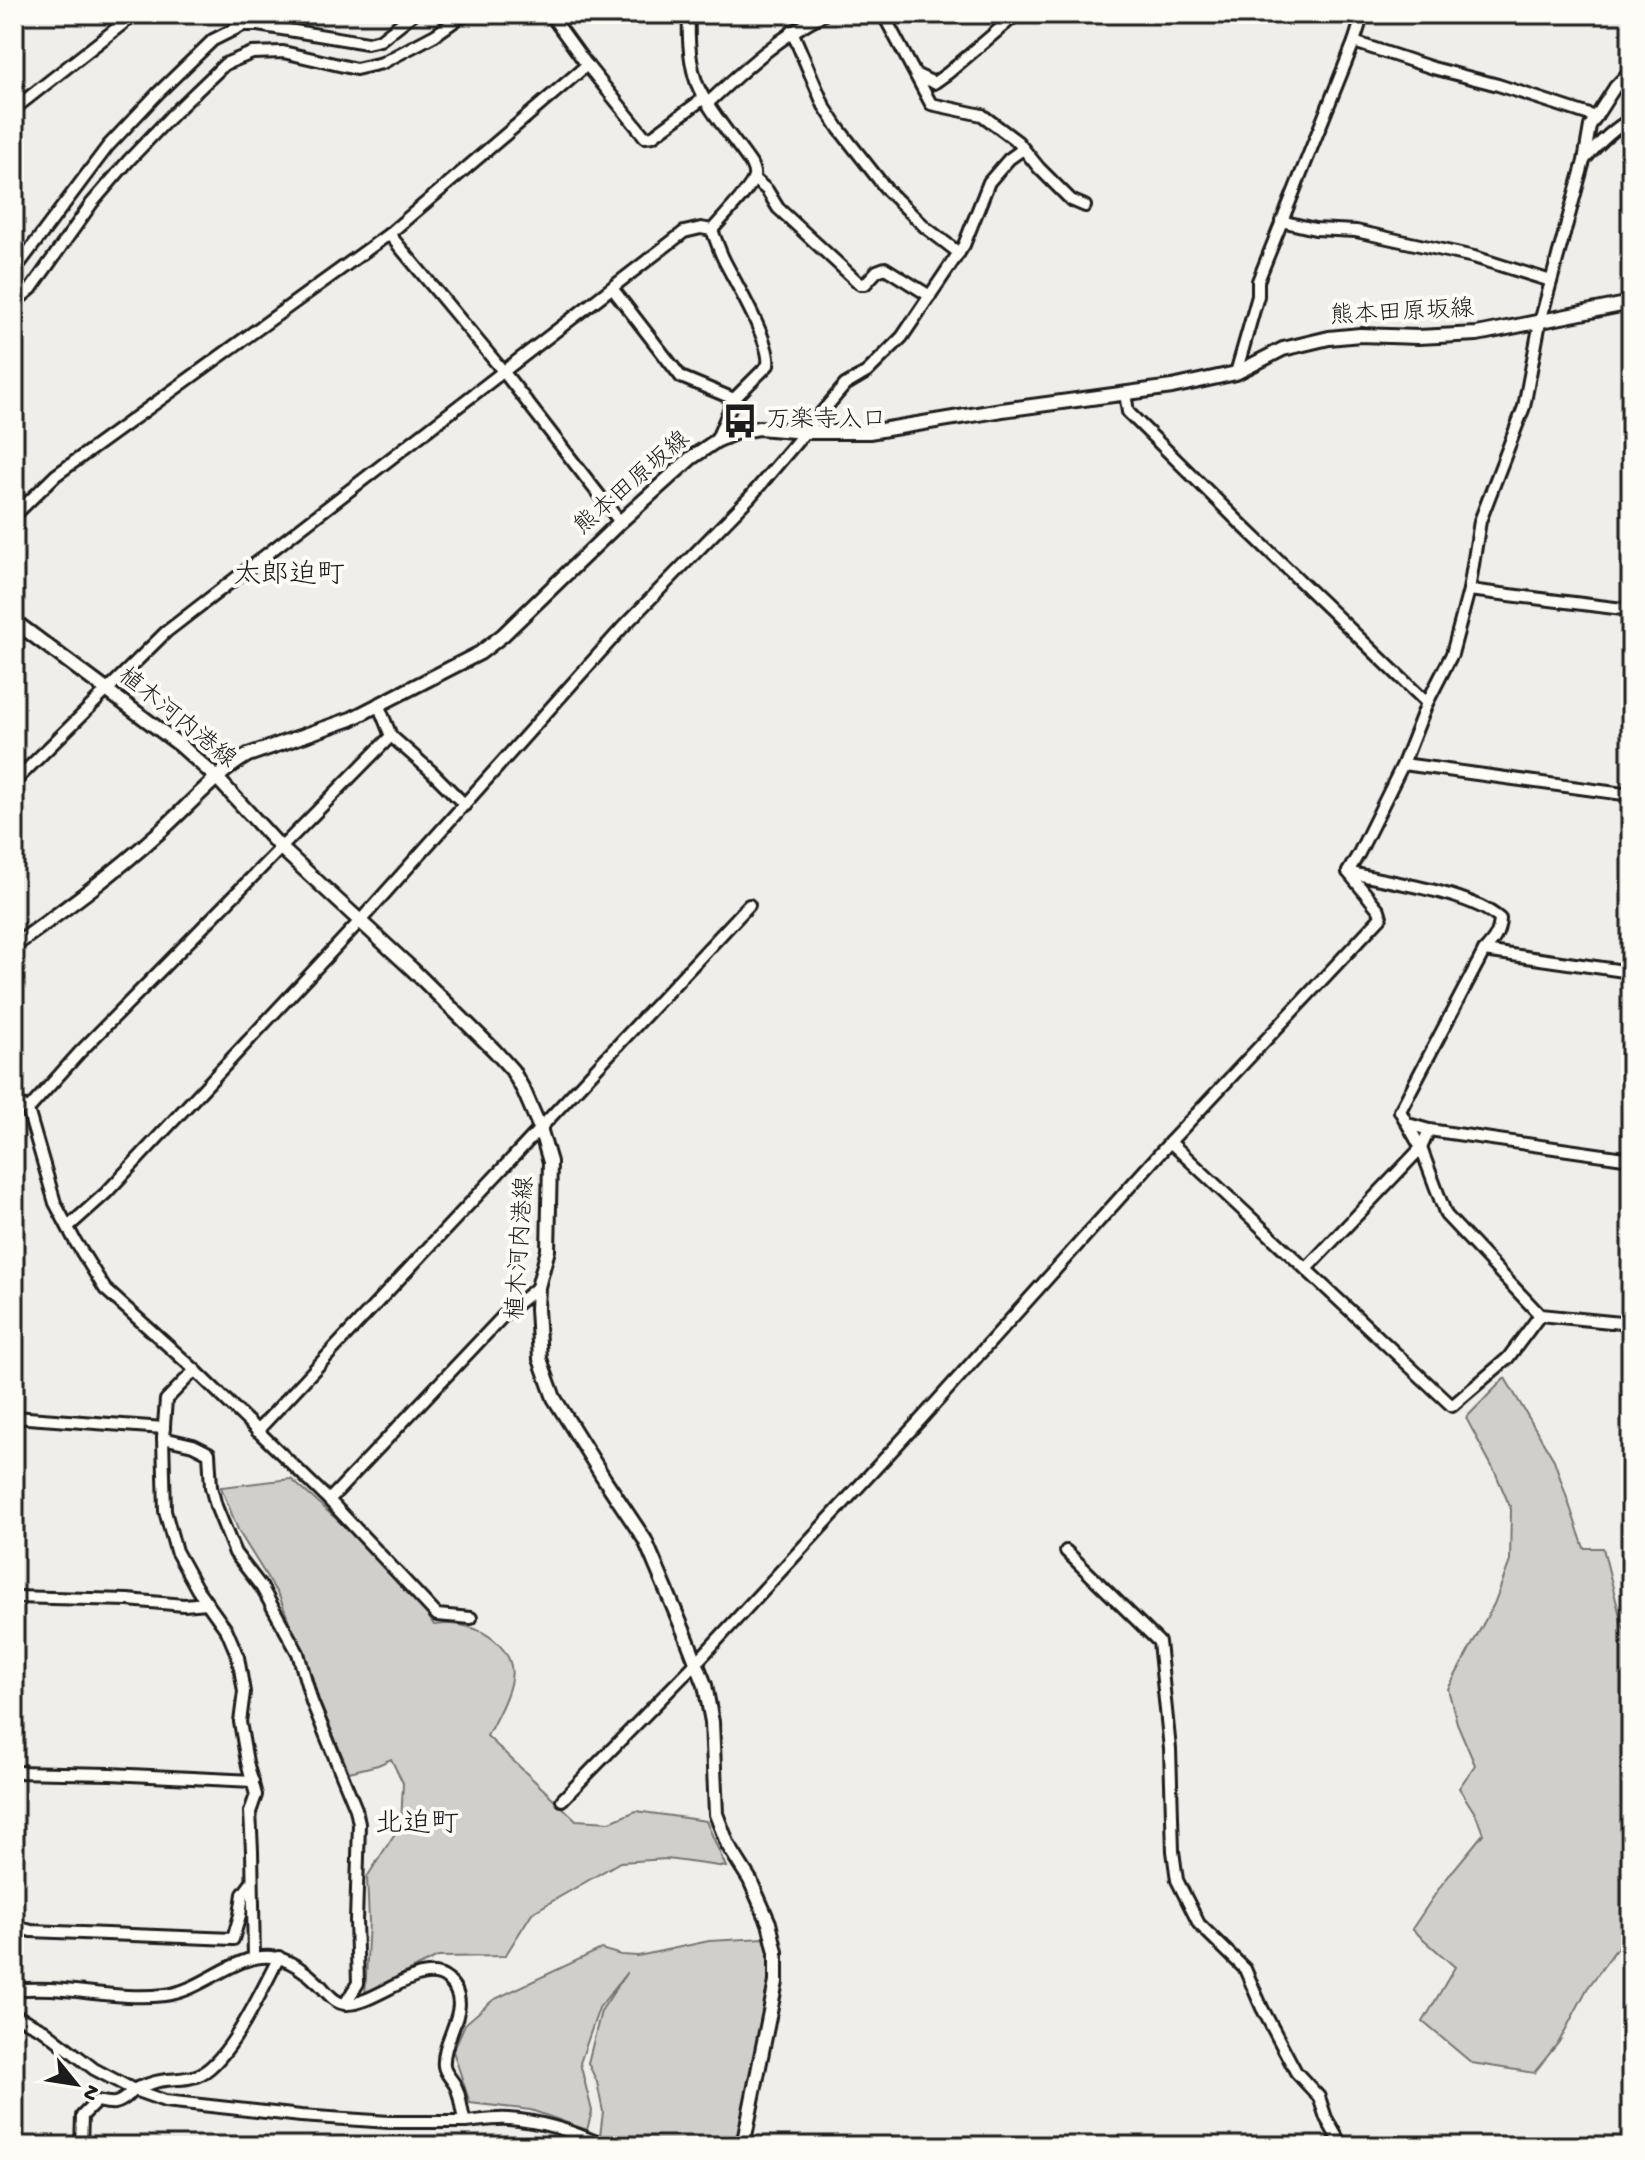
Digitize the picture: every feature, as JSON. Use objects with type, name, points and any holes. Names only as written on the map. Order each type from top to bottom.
[{"type":"main road","name":"熊本田原坂線","points":[[14,946],[114,872],[232,764],[248,755],[351,719],[480,653],[691,458],[716,441],[737,432],[759,428],[869,432],[1172,387],[1236,373],[1283,349],[1329,338],[1477,334],[1631,303]]},
{"type":"main road","name":"植木河内港線","points":[[14,621],[180,745],[217,778],[281,848],[474,1030],[512,1070],[524,1091],[550,1162],[548,1250],[538,1287],[540,1359],[554,1398],[645,1540],[705,1685],[712,1722],[716,1814],[728,1845],[750,1880],[769,1923],[776,1952],[776,1982],[743,2146]]},
{"type":"street","points":[[14,109],[135,14]]},
{"type":"street","points":[[14,271],[108,146],[213,40],[243,25],[258,25],[367,43],[380,40],[413,14]]},
{"type":"street","points":[[14,303],[31,289],[92,203],[129,160],[225,64],[252,53],[283,52],[356,69],[382,63],[469,14]]},
{"type":"street","points":[[550,14],[645,137],[653,136],[706,101],[792,31],[824,14]]},
{"type":"street","points":[[689,14],[690,51],[697,84],[751,164],[754,179],[767,190],[778,208],[860,284],[865,284],[877,271],[885,268],[930,296]]},
{"type":"street","points":[[883,14],[931,104],[982,115],[1018,142],[1071,200],[1085,206]]},
{"type":"street","points":[[917,75],[934,83],[1017,14]]},
{"type":"street","points":[[1236,373],[1258,296],[1258,281],[1363,14]]},
{"type":"street","points":[[792,31],[824,106],[839,129],[887,190],[925,227],[959,253]]},
{"type":"street","points":[[1354,42],[1596,117]]},
{"type":"street","points":[[14,516],[56,475],[389,234],[587,65]]},
{"type":"street","points":[[1348,872],[1403,764],[1427,703],[1452,654],[1469,590],[1480,521],[1524,407],[1540,322],[1584,161],[1590,126],[1615,87],[1631,70]]},
{"type":"street","points":[[1584,161],[1594,148],[1631,119]]},
{"type":"street","points":[[68,1227],[106,1193],[360,921],[622,628],[750,497],[845,385],[867,372],[902,337],[959,253],[976,219],[989,182],[1009,159],[1023,149]]},
{"type":"street","points":[[712,230],[754,179]]},
{"type":"street","points":[[1281,221],[1315,229],[1356,231],[1474,257],[1551,281]]},
{"type":"street","points":[[14,782],[166,632],[684,232],[701,228],[712,230]]},
{"type":"street","points":[[712,230],[770,358],[768,365],[734,399],[716,441]]},
{"type":"street","points":[[389,234],[503,371],[620,522]]},
{"type":"street","points":[[612,288],[681,377],[734,399]]},
{"type":"street","points":[[1125,393],[1128,412],[1427,703]]},
{"type":"street","points":[[1469,590],[1631,610]]},
{"type":"street","points":[[378,704],[391,736],[465,805]]},
{"type":"street","points":[[28,1110],[79,1053],[391,736]]},
{"type":"street","points":[[1403,764],[1631,795]]},
{"type":"street","points":[[1348,872],[1452,896],[1488,908],[1500,919],[1496,939],[1484,951],[1400,1111],[1421,1148],[1446,1215],[1540,1315],[1631,1324]]},
{"type":"street","points":[[562,1800],[696,1663],[1170,1142],[1381,917],[1379,910],[1348,872]]},
{"type":"street","points":[[257,1431],[749,905]]},
{"type":"street","points":[[1484,951],[1631,972]]},
{"type":"street","points":[[14,1100],[28,1110],[55,1203],[105,1289],[195,1370],[329,1500],[437,1615],[471,1618]]},
{"type":"street","points":[[1408,1124],[1429,1130],[1631,1159]]},
{"type":"street","points":[[1306,1269],[1421,1148],[1429,1130]]},
{"type":"street","points":[[1170,1142],[1452,1406],[1508,1358],[1540,1315]]},
{"type":"street","points":[[329,1500],[507,1312],[538,1287]]},
{"type":"street","points":[[195,1370],[166,1400],[165,1511],[176,1551],[227,1631],[238,1657],[244,1692],[240,1722],[256,1795],[250,1812],[254,1958]]},
{"type":"street","points":[[14,1417],[164,1433],[209,1453],[211,1487],[235,1553],[262,1588],[298,1653],[312,1702],[356,1809],[359,1824],[358,1983],[345,2004]]},
{"type":"street","points":[[1066,1551],[1159,1642],[1170,1749],[1173,1851],[1177,1880],[1199,1924],[1245,1969],[1296,2072],[1319,2097],[1326,2118],[1342,2146]]},
{"type":"street","points":[[14,1597],[184,1605],[207,1603]]},
{"type":"street","points":[[14,1772],[253,1781]]},
{"type":"street","points":[[14,1926],[31,1931],[233,1939],[243,1894],[252,1882]]},
{"type":"street","points":[[81,2146],[82,2116],[97,2101],[116,2103],[134,2090],[160,2080],[201,2074],[214,2063],[229,2047],[246,2020],[279,1957]]},
{"type":"street","points":[[14,1990],[52,1989],[120,1997],[165,1995],[185,1991],[254,1958],[279,1957],[309,1976],[331,1997],[345,2004],[366,2001],[418,1975],[429,1973],[446,1978],[454,1986],[460,2003],[449,2036],[444,2066],[457,2088],[465,2122]]},
{"type":"street","points":[[14,2015],[44,2030],[94,2069],[134,2090],[165,2101],[389,2122],[506,2119],[563,2130],[605,2146]]},
{"type":"shaded area","points":[[1505,1378],[1554,1460],[1584,1548],[1603,1548],[1622,1624],[1631,1643],[1631,1929],[1587,1989],[1559,2042],[1534,2073],[1472,2063],[1423,2022],[1455,1967],[1412,1929],[1442,1884],[1483,1834],[1476,1815],[1459,1788],[1475,1765],[1457,1723],[1448,1689],[1494,1604],[1510,1561],[1511,1509],[1466,1418]]},
{"type":"shaded area","points":[[291,1479],[408,1585],[434,1625],[470,1627],[499,1644],[510,1662],[512,1673],[506,1697],[487,1736],[576,1820],[610,1822],[636,1811],[706,1821],[726,1867],[667,1859],[620,1862],[532,1913],[505,1956],[438,1957],[398,1976],[365,1998],[369,1921],[367,1877],[401,1824],[403,1783],[391,1759],[349,1772],[280,1598],[239,1532],[221,1487]]},
{"type":"shaded area","points":[[764,1938],[776,1982],[746,2146],[618,2146],[600,2136],[603,2112],[597,2082],[588,2063],[601,2011],[627,1972],[599,2008],[580,2063],[592,2111],[587,2130],[531,2110],[470,2103],[453,2051],[465,2024],[493,2000],[601,1949],[638,1956],[709,1941]]},
{"type":"place","name":"万楽寺入口","points":[[740,421]]},
{"type":"district","name":"太郎迫町","points":[[289,576]]},
{"type":"district","name":"北迫町","points":[[417,1825]]}]
